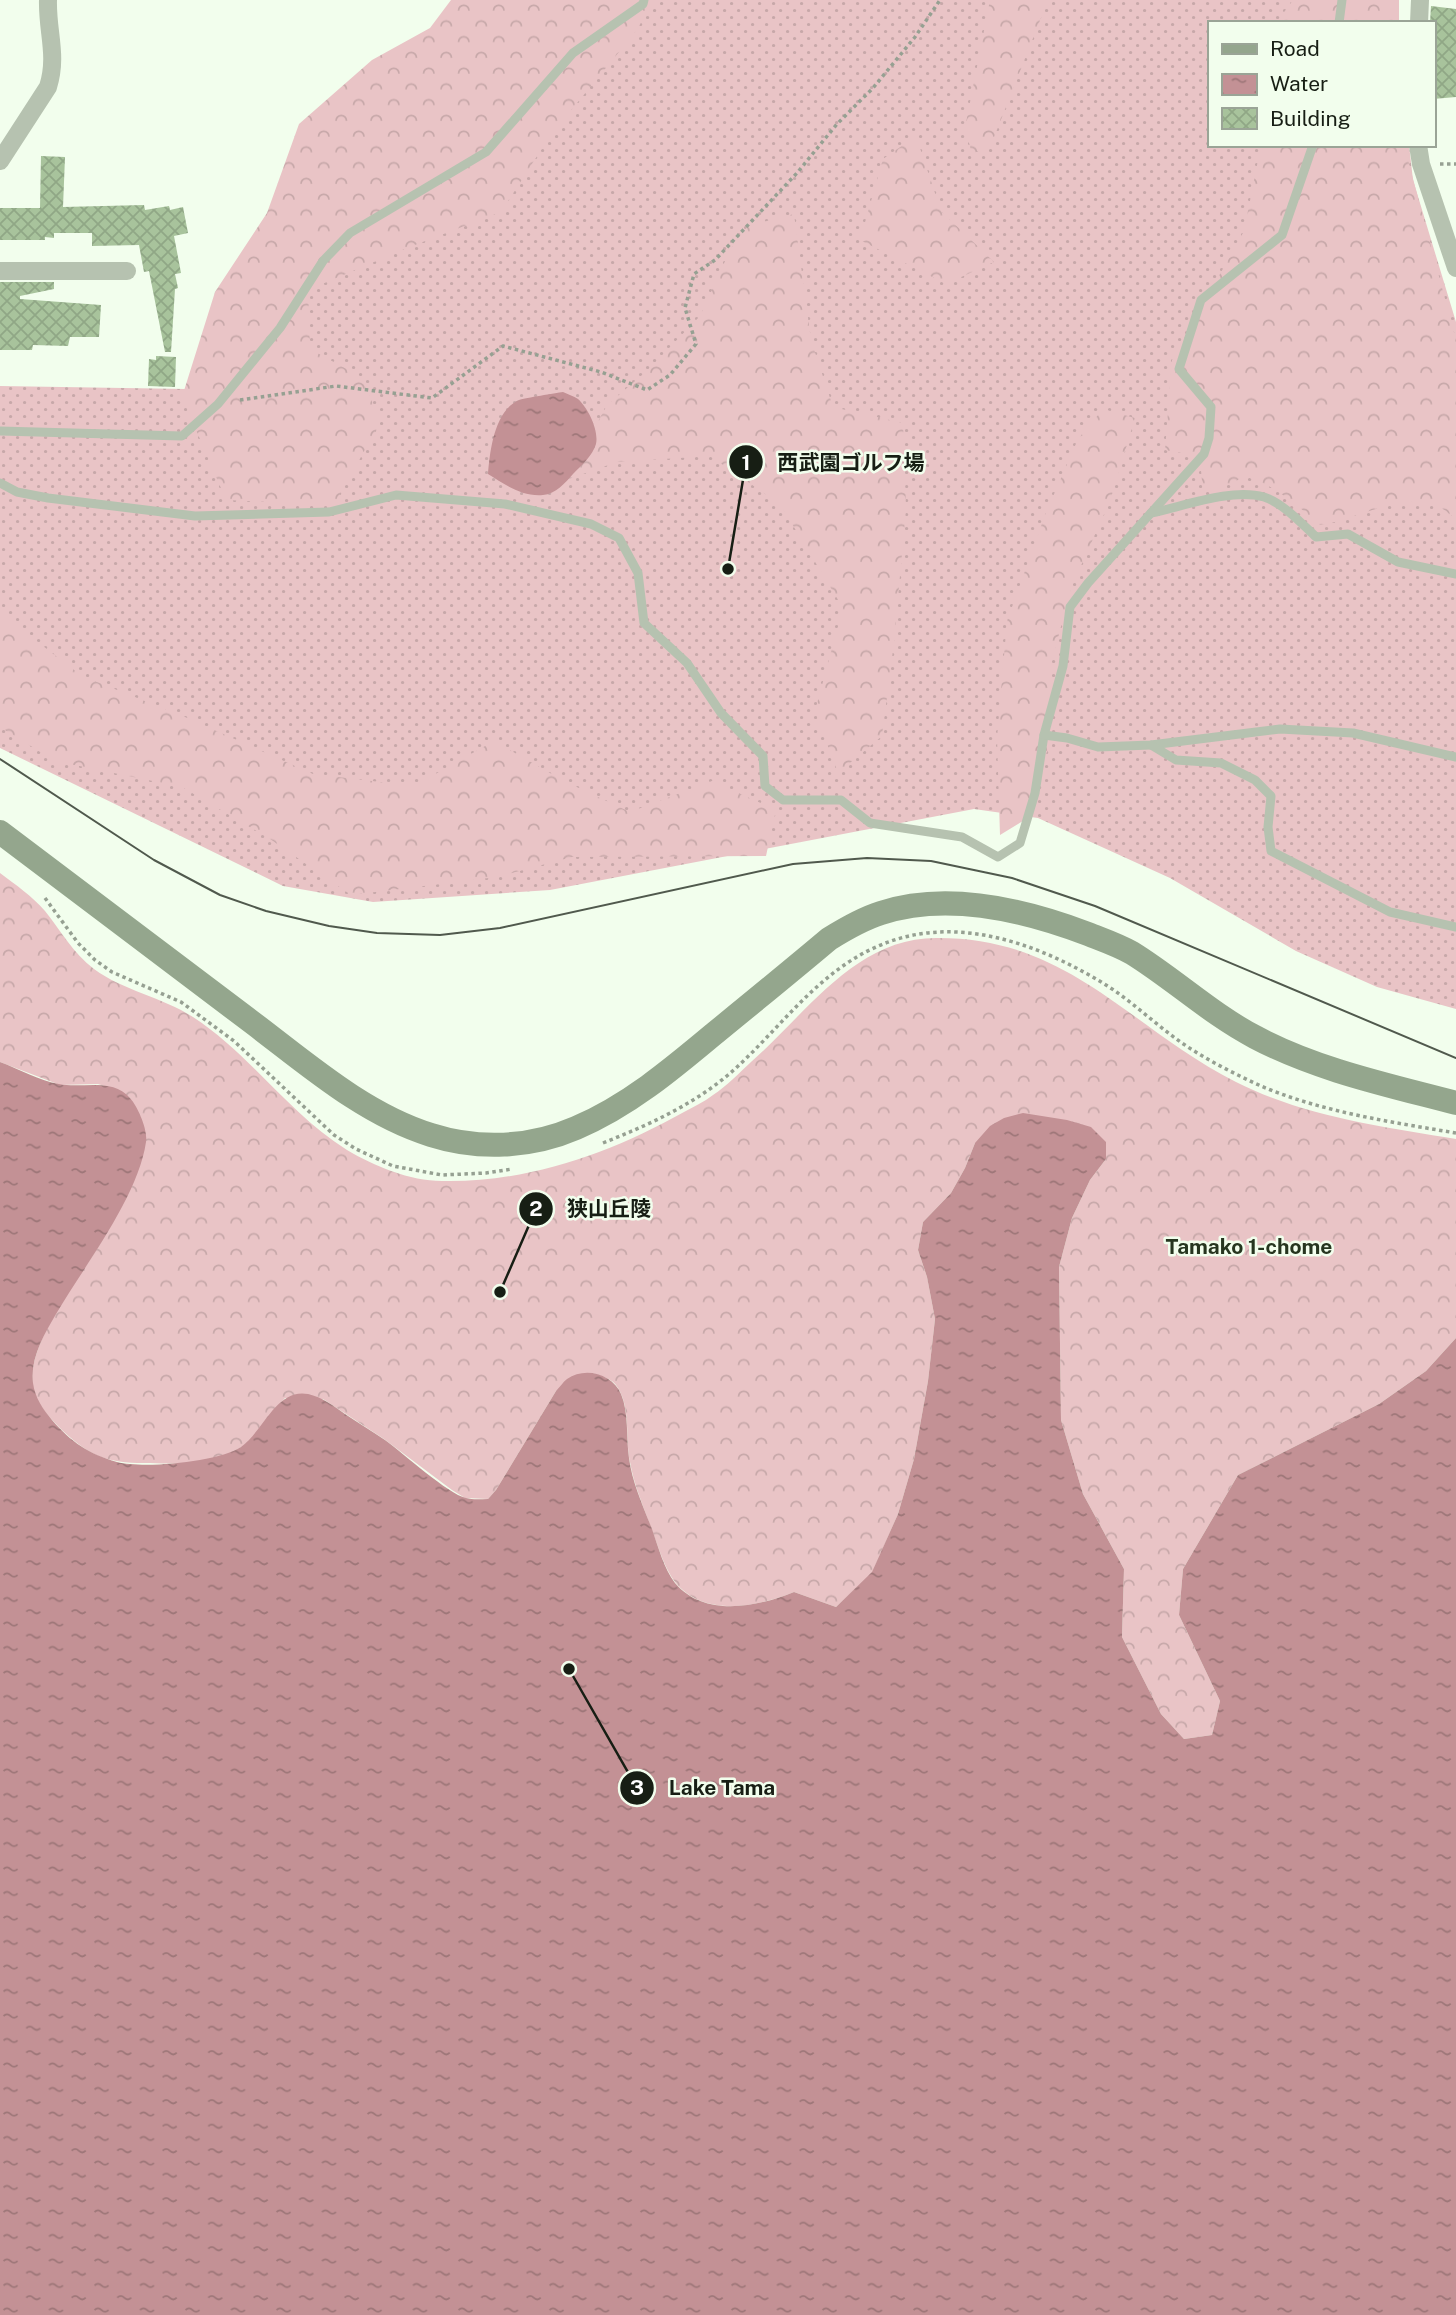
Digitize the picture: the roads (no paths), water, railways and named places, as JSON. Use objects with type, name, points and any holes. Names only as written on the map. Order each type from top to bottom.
[{"type":"street","points":[[0,161],[48,87],[52,75],[54,60],[48,0]]},
{"type":"street","points":[[1419,21],[1420,0]]},
{"type":"street","points":[[1418,147],[1421,164],[1456,268]]},
{"type":"street","points":[[0,271],[127,271]]},
{"type":"street","points":[[0,832],[333,1083],[405,1125],[430,1135],[454,1140],[480,1144],[528,1143],[576,1128],[659,1079],[829,939],[880,913],[937,904],[992,908],[1028,914],[1062,924],[1129,951],[1254,1037],[1338,1071],[1456,1103]]},
{"type":"lane","points":[[0,431],[182,436],[218,404],[279,328],[323,261],[350,233],[486,152],[573,52],[643,4],[644,0]]},
{"type":"lane","points":[[1339,21],[1342,0]]},
{"type":"lane","points":[[0,483],[17,492],[38,496],[195,516],[329,512],[396,495],[505,504],[591,524],[619,538],[638,573],[644,623],[687,663],[721,713],[763,756],[765,786],[783,800],[841,800],[870,823],[962,837],[998,857],[1020,843],[1035,793],[1044,735],[1063,666],[1070,607],[1204,454],[1209,438],[1211,407],[1179,369],[1201,300],[1282,235],[1311,147]]},
{"type":"lane","points":[[1149,514],[1237,494],[1266,498],[1294,517],[1315,537],[1348,534],[1398,562],[1456,573]]},
{"type":"lane","points":[[1044,735],[1098,747],[1151,745],[1280,729],[1353,733],[1456,757]]},
{"type":"lane","points":[[1151,745],[1176,760],[1221,764],[1255,780],[1271,796],[1268,827],[1271,852],[1390,912],[1456,927]]},
{"type":"water","points":[[563,392],[582,403],[594,426],[596,444],[583,464],[560,488],[543,495],[521,492],[488,474],[495,432],[511,405],[519,400]]},
{"type":"water","points":[[0,1062],[52,1082],[115,1088],[133,1102],[145,1131],[146,1142],[133,1185],[109,1230],[47,1330],[34,1365],[33,1383],[40,1403],[52,1420],[74,1441],[98,1455],[129,1464],[162,1464],[216,1457],[241,1447],[287,1398],[308,1394],[328,1402],[380,1437],[458,1495],[471,1499],[488,1499],[563,1383],[574,1375],[598,1374],[612,1381],[621,1394],[633,1476],[671,1577],[687,1594],[701,1601],[732,1606],[764,1602],[794,1592],[836,1607],[872,1572],[898,1514],[914,1459],[928,1381],[935,1319],[927,1277],[918,1250],[923,1222],[951,1193],[975,1143],[990,1126],[1004,1118],[1023,1113],[1091,1127],[1106,1142],[1106,1159],[1090,1180],[1072,1218],[1059,1267],[1061,1420],[1083,1494],[1124,1569],[1122,1637],[1161,1714],[1184,1739],[1212,1735],[1220,1701],[1179,1615],[1183,1569],[1238,1475],[1379,1404],[1426,1371],[1456,1338],[1456,2315],[0,2315]]},
{"type":"tram line","points":[[0,759],[154,860],[220,895],[266,911],[329,926],[377,933],[440,935],[500,928],[793,864],[867,858],[931,861],[1012,878],[1095,906],[1456,1058]]},
{"type":"place","name":"西武園ゴルフ場","points":[[728,569]]},
{"type":"place","name":"狭山丘陵","points":[[500,1292]]},
{"type":"place","name":"Lake Tama","points":[[569,1669]]},
{"type":"district","name":"Tamako 1-chome","points":[[1249,1246]]}]
